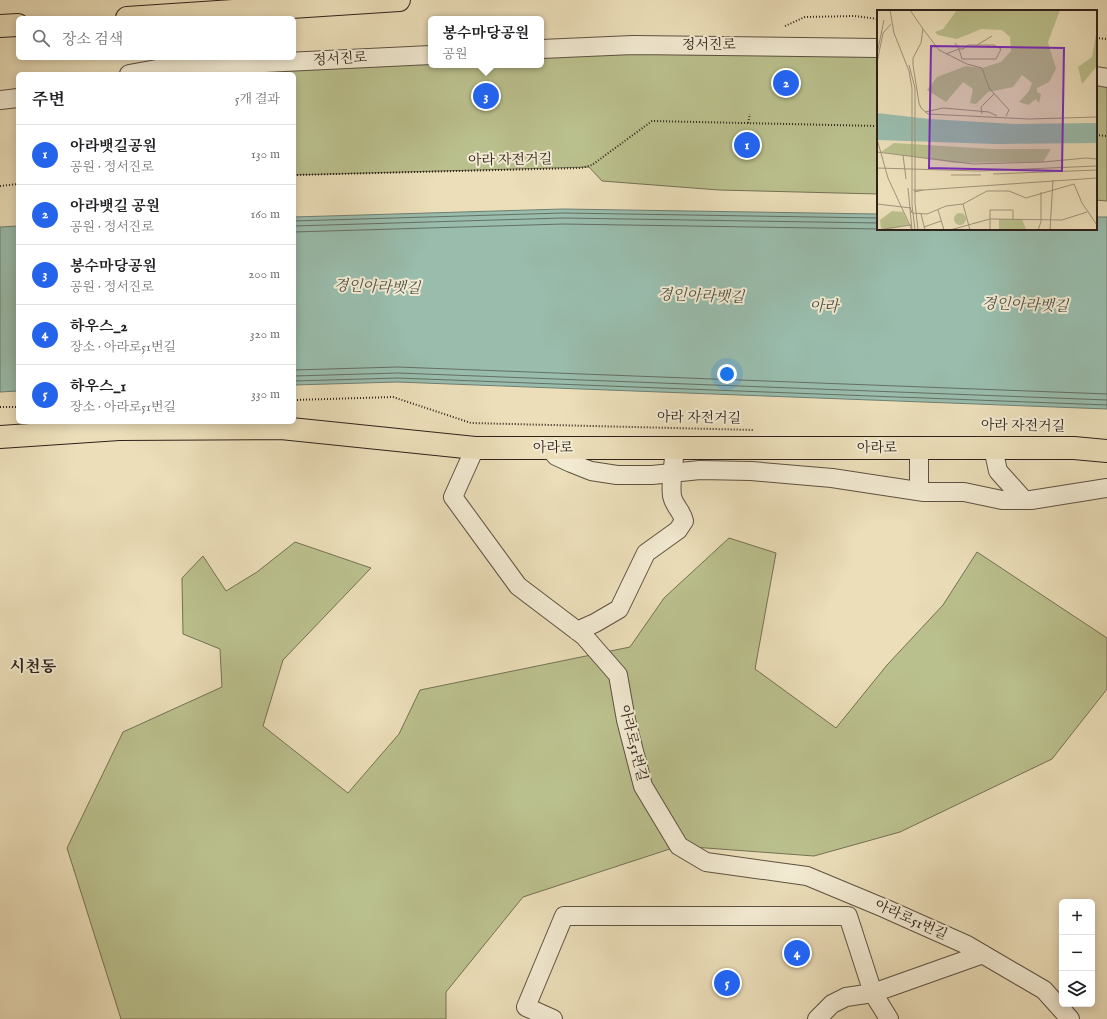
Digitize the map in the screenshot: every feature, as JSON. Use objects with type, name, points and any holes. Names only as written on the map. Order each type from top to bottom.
[{"type":"main road","points":[[157,16],[399,0]]},
{"type":"main road","points":[[0,26],[16,25]]},
{"type":"main road","name":"아라로","points":[[0,436],[119,429],[280,428],[476,448],[1074,448],[1107,451]]},
{"type":"street","name":"정서진로","points":[[544,49],[632,45],[877,48]]},
{"type":"street","name":"정서진로","points":[[140,72],[185,66],[428,55]]},
{"type":"street","points":[[1097,76],[1107,78]]},
{"type":"street","points":[[0,100],[16,98]]},
{"type":"street","name":"아라로51번길","points":[[476,448],[454,497],[518,586],[584,636],[618,676],[626,720],[643,786],[679,846],[706,862],[808,876],[967,944],[1044,990],[1070,1019]]},
{"type":"street","points":[[549,448],[556,456],[591,471],[617,475],[652,475],[700,470],[751,471],[832,478],[919,491],[964,492],[1002,500],[1024,500],[1107,488]]},
{"type":"street","points":[[577,631],[595,623],[619,609],[646,553],[678,530],[684,521],[682,514],[675,507],[672,494],[675,448]]},
{"type":"street","points":[[919,448],[919,491]]},
{"type":"street","points":[[993,448],[998,471],[1024,500]]},
{"type":"street","points":[[553,1019],[526,1007],[564,916],[848,916],[873,993],[889,1019]]},
{"type":"street","points":[[817,1019],[832,1004],[846,997],[873,993],[983,954]]},
{"type":"path","points":[[784,26],[805,17],[855,16],[877,19]]},
{"type":"path","points":[[1097,38],[1107,39]]},
{"type":"path","points":[[748,122],[750,114]]},
{"type":"path","name":"아라 자전거길","points":[[296,174],[581,168],[592,165],[652,120],[877,126]]},
{"type":"path","points":[[1097,134],[1107,136]]},
{"type":"path","points":[[0,186],[16,184]]},
{"type":"path","name":"아라 자전거길","points":[[296,400],[393,397],[471,423],[758,430]]},
{"type":"path","points":[[0,407],[16,407]]},
{"type":"green space","points":[[877,48],[877,194],[719,190],[602,181],[589,167],[296,175],[296,72],[188,72],[428,55],[428,68],[544,68],[544,49]]},
{"type":"green space","points":[[1097,76],[1107,78],[1107,201],[1097,200]]},
{"type":"green space","points":[[729,538],[776,553],[755,669],[836,728],[887,665],[943,605],[977,552],[1107,638],[1107,689],[1052,759],[900,832],[814,856],[679,846],[523,897],[446,992],[446,1019],[121,1019],[67,848],[123,732],[222,687],[220,649],[183,634],[182,578],[203,556],[226,591],[257,572],[295,542],[371,568],[283,660],[263,726],[348,793],[399,734],[420,690],[630,647],[664,598]]},
{"type":"water","name":"아라","points":[[563,209],[877,214],[877,230],[1097,230],[1097,217],[1107,217],[1107,409],[397,382],[296,385],[296,217]]},
{"type":"water","points":[[16,226],[16,391],[0,392],[0,227]]},
{"type":"place","name":"아라뱃길 공원","points":[[786,83]]},
{"type":"place","name":"봉수마당공원","points":[[486,96]]},
{"type":"place","name":"아라뱃길공원","points":[[747,145]]},
{"type":"place","name":"하우스_2","points":[[797,953]]},
{"type":"place","name":"하우스_1","points":[[727,983]]},
{"type":"district","name":"시천동","points":[[33,668]]},
{"type":"water label","name":"경인아라뱃길","points":[[377,287]]},
{"type":"water label","name":"경인아라뱃길","points":[[701,296]]},
{"type":"water label","name":"경인아라뱃길","points":[[1025,305]]}]
